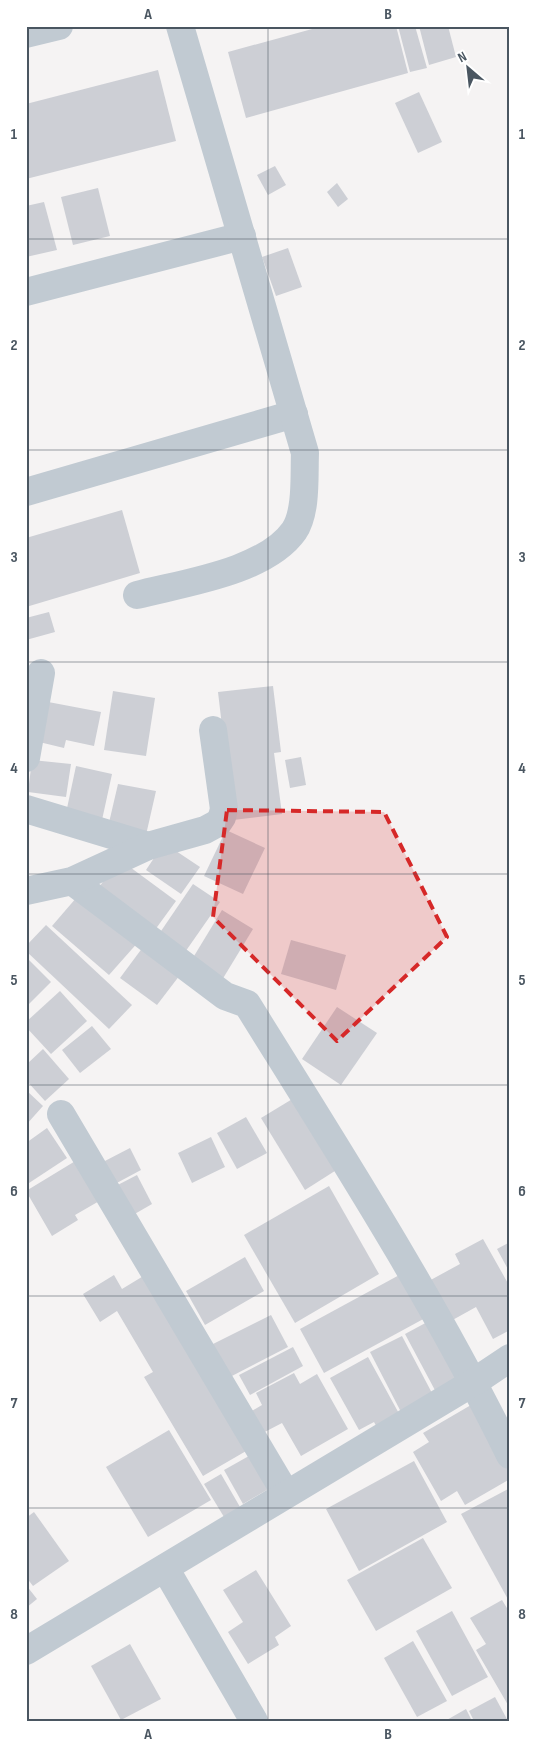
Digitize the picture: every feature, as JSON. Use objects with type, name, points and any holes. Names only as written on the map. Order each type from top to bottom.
[{"type":"street","points":[[26,34],[59,26]]},
{"type":"street","points":[[137,596],[241,567],[273,550],[294,531],[303,505],[305,452],[180,26]]},
{"type":"street","points":[[26,292],[242,236]]},
{"type":"street","points":[[26,492],[294,414]]},
{"type":"street","points":[[26,758],[40,673]]},
{"type":"street","points":[[26,891],[72,881],[148,846],[204,830],[222,817],[224,809],[213,730]]},
{"type":"street","points":[[26,809],[148,846]]},
{"type":"street","points":[[72,881],[226,996],[247,1004],[385,1225],[474,1382],[510,1455]]},
{"type":"street","points":[[61,1114],[286,1494]]},
{"type":"street","points":[[26,1651],[474,1382],[510,1358]]},
{"type":"street","points":[[165,1568],[254,1721]]},
{"type":"highlighted area","points":[[227,810],[384,812],[447,937],[337,1041],[213,917]]},
{"type":"building","points":[[323,26],[396,26],[408,73],[246,118],[228,52]]},
{"type":"building","points":[[398,26],[415,26],[427,68],[410,72]]},
{"type":"building","points":[[419,26],[448,26],[456,57],[429,65]]},
{"type":"building","points":[[158,70],[176,141],[26,179],[26,104]]},
{"type":"building","points":[[419,92],[442,142],[418,153],[395,103]]},
{"type":"building","points":[[275,166],[286,185],[268,195],[257,175]]},
{"type":"building","points":[[337,183],[348,199],[338,207],[327,192]]},
{"type":"building","points":[[98,188],[110,236],[73,245],[61,197]]},
{"type":"building","points":[[44,202],[57,250],[26,257],[26,206]]},
{"type":"building","points":[[288,248],[302,287],[276,296],[262,257]]},
{"type":"building","points":[[122,510],[140,573],[26,607],[26,538]]},
{"type":"building","points":[[49,612],[55,632],[26,640],[26,618]]},
{"type":"building","points":[[273,686],[281,752],[274,753],[282,814],[233,820],[218,692]]},
{"type":"building","points":[[113,691],[155,698],[146,756],[104,750]]},
{"type":"building","points":[[43,701],[101,712],[94,746],[66,740],[64,748],[35,741]]},
{"type":"building","points":[[301,757],[306,785],[290,788],[285,760]]},
{"type":"building","points":[[32,760],[71,764],[66,797],[28,792]]},
{"type":"building","points":[[76,766],[112,774],[102,820],[66,813]]},
{"type":"building","points":[[118,784],[156,791],[146,835],[108,827]]},
{"type":"building","points":[[226,830],[265,848],[243,894],[204,876]]},
{"type":"building","points":[[164,843],[200,867],[181,894],[146,870]]},
{"type":"building","points":[[119,859],[176,901],[152,934],[95,893]]},
{"type":"building","points":[[193,884],[220,902],[183,955],[157,937]]},
{"type":"building","points":[[83,890],[140,940],[109,975],[52,926]]},
{"type":"building","points":[[222,910],[253,929],[222,980],[191,961]]},
{"type":"building","points":[[46,925],[132,1005],[109,1029],[26,951],[26,946]]},
{"type":"building","points":[[291,940],[346,955],[336,990],[281,974]]},
{"type":"building","points":[[146,943],[183,971],[157,1005],[120,978]]},
{"type":"building","points":[[26,957],[51,982],[26,1007]]},
{"type":"building","points":[[60,991],[87,1021],[51,1054],[26,1027],[26,1022]]},
{"type":"building","points":[[337,1007],[377,1033],[341,1085],[302,1059]]},
{"type":"building","points":[[92,1026],[111,1049],[80,1073],[62,1050]]},
{"type":"building","points":[[43,1049],[69,1079],[45,1101],[26,1080],[26,1065]]},
{"type":"building","points":[[26,1090],[43,1106],[26,1125]]},
{"type":"building","points":[[294,1098],[338,1169],[305,1190],[261,1118]]},
{"type":"building","points":[[246,1117],[267,1153],[237,1169],[217,1133]]},
{"type":"building","points":[[47,1128],[67,1158],[26,1185],[26,1143]]},
{"type":"building","points":[[211,1137],[225,1167],[192,1183],[178,1153]]},
{"type":"building","points":[[130,1148],[141,1170],[113,1185],[101,1163]]},
{"type":"building","points":[[77,1160],[101,1200],[75,1215],[78,1220],[52,1236],[26,1191]]},
{"type":"building","points":[[137,1175],[152,1204],[126,1219],[110,1189]]},
{"type":"building","points":[[329,1186],[379,1274],[295,1323],[244,1235]]},
{"type":"building","points":[[483,1239],[510,1287],[510,1330],[493,1339],[476,1307],[449,1322],[427,1282],[460,1264],[455,1254]]},
{"type":"building","points":[[510,1242],[510,1273],[497,1249]]},
{"type":"building","points":[[245,1257],[264,1291],[205,1325],[186,1291]]},
{"type":"building","points":[[150,1272],[253,1447],[203,1476],[144,1377],[153,1372],[117,1311],[100,1322],[83,1294],[114,1275],[122,1289]]},
{"type":"building","points":[[403,1273],[427,1317],[324,1373],[300,1329]]},
{"type":"building","points":[[271,1315],[288,1347],[228,1378],[211,1345]]},
{"type":"building","points":[[431,1320],[464,1380],[437,1394],[405,1334]]},
{"type":"building","points":[[402,1336],[433,1395],[401,1412],[370,1352]]},
{"type":"building","points":[[293,1347],[303,1366],[250,1395],[239,1375]]},
{"type":"building","points":[[368,1357],[402,1419],[379,1431],[374,1422],[359,1430],[330,1378]]},
{"type":"building","points":[[294,1373],[300,1384],[317,1374],[348,1429],[301,1456],[282,1423],[257,1436],[245,1415],[262,1405],[256,1393]]},
{"type":"building","points":[[471,1405],[510,1472],[510,1479],[465,1505],[457,1491],[441,1501],[413,1452],[429,1442],[423,1433]]},
{"type":"building","points":[[169,1430],[211,1500],[148,1537],[106,1467]]},
{"type":"building","points":[[258,1451],[277,1484],[243,1504],[224,1470]]},
{"type":"building","points":[[414,1461],[447,1522],[359,1571],[326,1509]]},
{"type":"building","points":[[221,1474],[240,1507],[224,1517],[204,1484]]},
{"type":"building","points":[[510,1488],[510,1603],[461,1514]]},
{"type":"building","points":[[34,1512],[69,1561],[33,1586],[26,1577],[26,1518]]},
{"type":"building","points":[[423,1538],[452,1588],[376,1631],[347,1580]]},
{"type":"building","points":[[256,1570],[291,1626],[275,1637],[279,1645],[248,1664],[228,1632],[243,1622],[223,1590]]},
{"type":"building","points":[[26,1585],[37,1599],[26,1608]]},
{"type":"building","points":[[502,1600],[510,1613],[510,1704],[508,1705],[476,1650],[486,1644],[470,1618]]},
{"type":"building","points":[[452,1611],[488,1677],[452,1696],[416,1631]]},
{"type":"building","points":[[413,1641],[447,1701],[417,1717],[384,1658]]},
{"type":"building","points":[[130,1644],[161,1699],[121,1720],[91,1666]]},
{"type":"building","points":[[495,1697],[508,1721],[474,1721],[469,1711]]},
{"type":"building","points":[[466,1709],[472,1721],[445,1721]]}]
